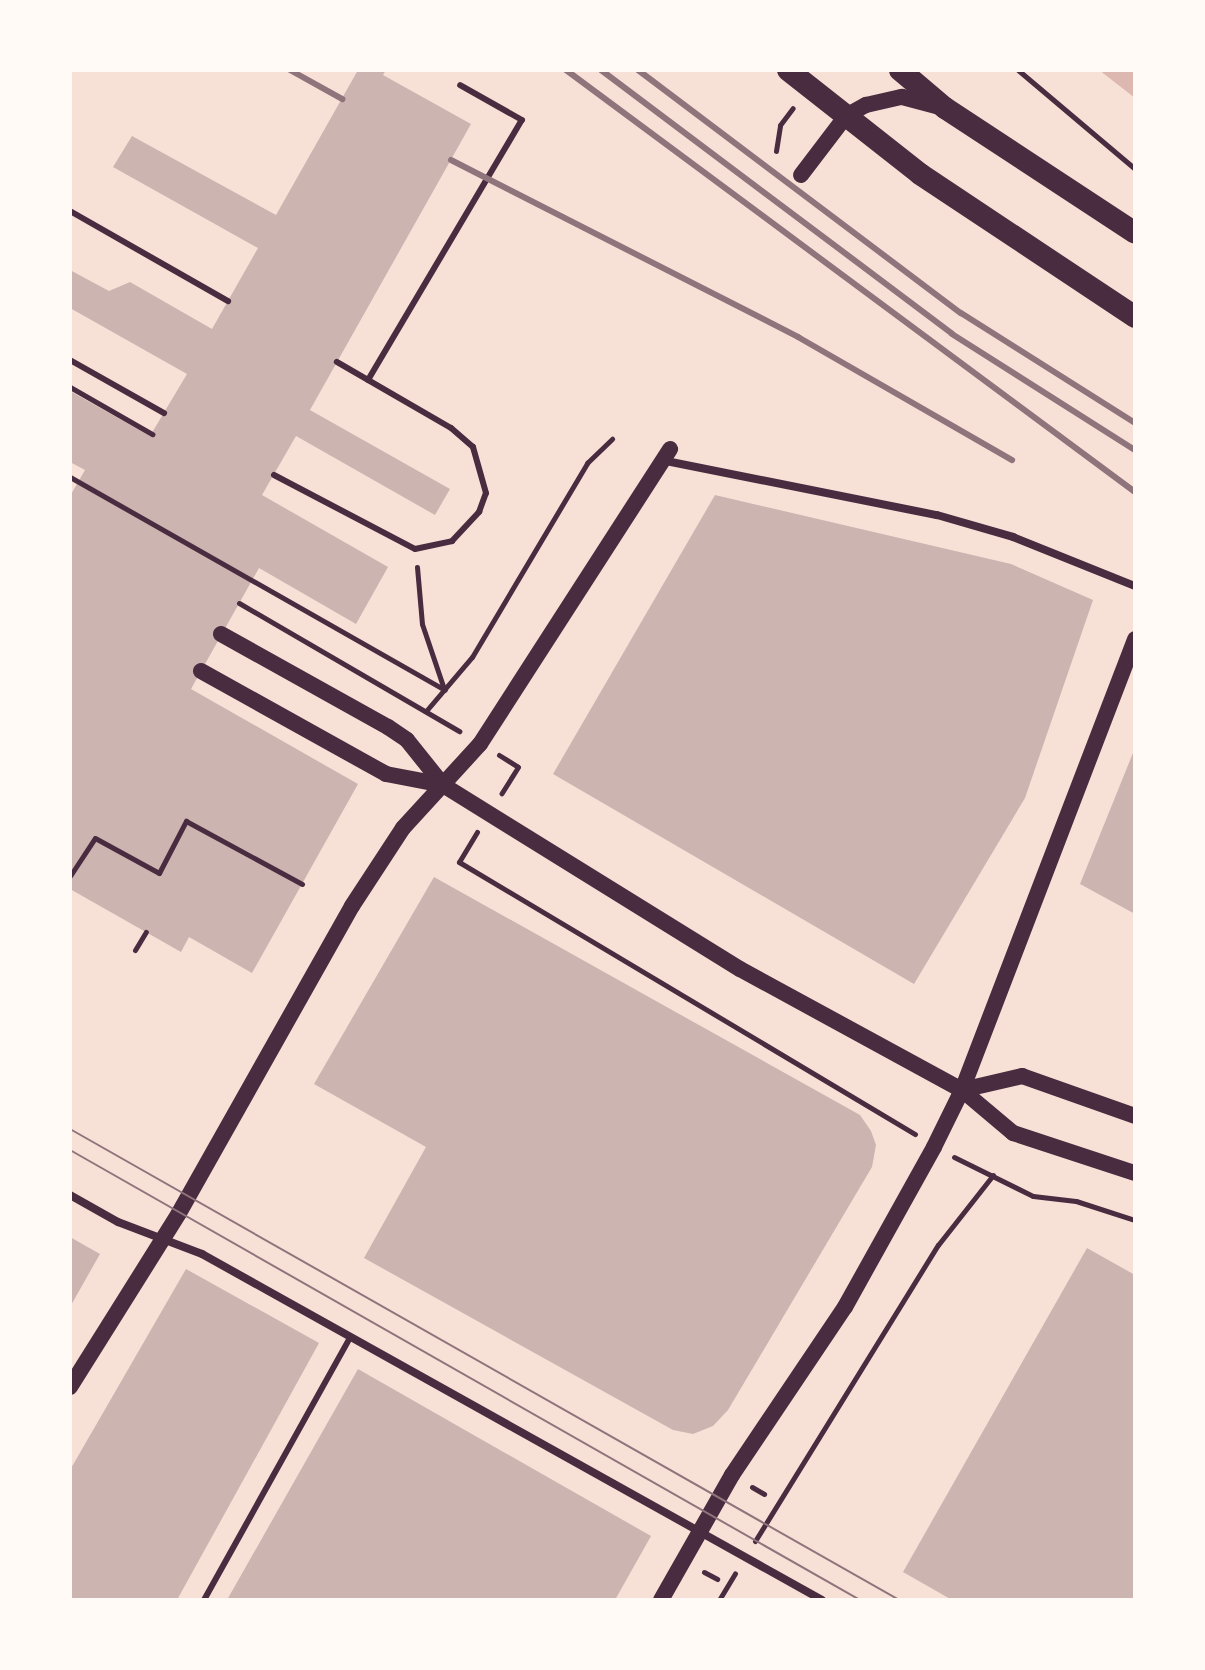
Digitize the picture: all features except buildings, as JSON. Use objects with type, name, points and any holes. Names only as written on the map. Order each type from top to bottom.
[{"type":"highway","points":[[788,70],[987,221],[1135,317]]},
{"type":"highway","points":[[900,70],[945,108],[1135,233]]},
{"type":"main road","points":[[801,175],[846,116],[874,102],[902,97],[945,108]]},
{"type":"main road","points":[[70,1387],[164,1238],[352,906],[403,828],[480,744],[668,455]]},
{"type":"main road","points":[[221,634],[407,740],[443,785],[740,969],[962,1090],[1013,1133],[1135,1173]]},
{"type":"main road","points":[[661,1600],[699,1533],[845,1307],[962,1090],[1135,639]]},
{"type":"main road","points":[[201,671],[386,774],[443,785]]},
{"type":"main road","points":[[962,1090],[1022,1076],[1135,1116]]},
{"type":"street","points":[[668,455],[937,515],[1013,537],[1135,586]]},
{"type":"street","points":[[70,1195],[118,1222],[164,1238],[350,1338],[822,1600]]},
{"type":"lane","points":[[368,380],[522,120],[460,85]]},
{"type":"lane","points":[[70,211],[228,301]]},
{"type":"lane","points":[[70,360],[164,413]]},
{"type":"lane","points":[[274,475],[415,549],[452,541],[469,528],[486,493],[484,475],[473,447],[451,428],[337,362]]},
{"type":"lane","points":[[204,1600],[350,1338]]},
{"type":"path","points":[[1018,70],[1135,169]]},
{"type":"path","points":[[70,387],[152,434]]},
{"type":"path","points":[[239,603],[426,711],[472,657],[587,463],[612,439]]},
{"type":"path","points":[[70,477],[445,690]]},
{"type":"path","points":[[415,549],[422,624],[445,690]]},
{"type":"path","points":[[70,876],[95,838],[159,873],[186,821],[302,884]]},
{"type":"path","points":[[459,862],[899,1122]]},
{"type":"path","points":[[135,950],[146,932]]},
{"type":"path","points":[[969,1165],[1033,1196],[1076,1201],[1135,1220]]},
{"type":"path","points":[[719,1600],[932,1253],[993,1175]]},
{"type":"path","points":[[752,1487],[764,1494]]},
{"type":"path","points":[[704,1572],[717,1579]]},
{"type":"shaded area","points":[[1099,70],[1135,70],[1135,98]]},
{"type":"tram line","points":[[70,1129],[899,1600]]},
{"type":"tram line","points":[[70,1150],[860,1600]]},
{"type":"railway","points":[[290,70],[342,99]]},
{"type":"railway","points":[[566,70],[1135,492]]},
{"type":"railway","points":[[601,70],[952,334],[1135,450]]},
{"type":"railway","points":[[638,70],[961,313],[1135,423]]},
{"type":"railway","points":[[451,160],[798,337],[1012,460]]}]
